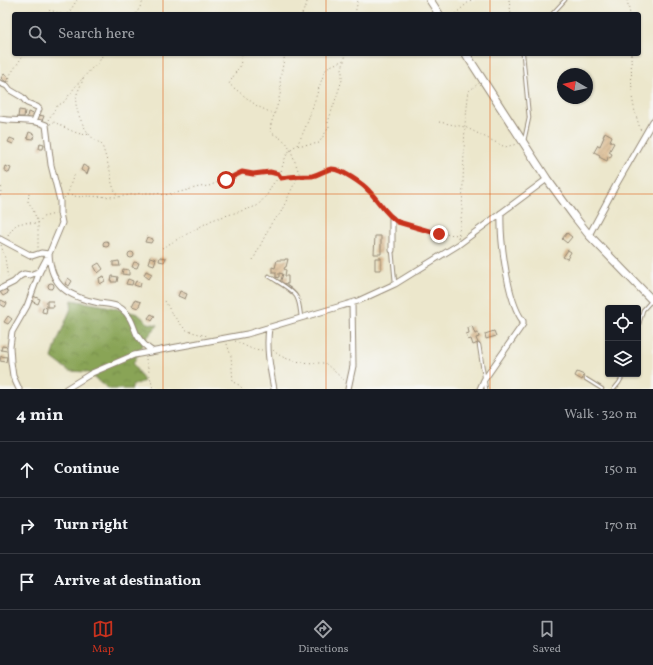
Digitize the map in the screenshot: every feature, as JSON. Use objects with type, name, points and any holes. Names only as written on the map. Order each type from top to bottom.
[{"type":"street","points":[[430,0],[438,12]]},
{"type":"street","points":[[467,56],[547,179],[588,235],[652,300]]},
{"type":"street","points":[[0,83],[7,86],[10,90],[22,97],[27,103],[39,108],[34,121]]},
{"type":"street","points":[[0,119],[11,121],[34,121],[46,125],[52,165],[60,201],[62,223],[40,271],[28,306],[12,332],[10,347],[11,362],[13,376],[19,389]]},
{"type":"street","points":[[588,235],[653,121]]},
{"type":"street","points":[[66,389],[92,373],[115,362],[144,352],[247,334],[352,303],[395,284],[458,245],[547,179]]},
{"type":"street","points":[[480,389],[484,380],[523,324],[523,321],[518,314],[506,270],[502,240],[501,212]]},
{"type":"street","points":[[392,219],[392,250]]},
{"type":"street","points":[[2,241],[32,256],[41,252],[49,254]]},
{"type":"street","points":[[49,254],[54,277],[64,290],[79,298],[115,305],[121,308],[129,316],[142,342],[152,351]]},
{"type":"street","points":[[0,289],[14,282],[24,274],[30,275],[40,271]]},
{"type":"street","points":[[348,387],[353,366],[352,303]]},
{"type":"street","points":[[269,328],[269,365],[274,389]]},
{"type":"lane","points":[[554,12],[565,0]]},
{"type":"lane","points":[[523,56],[529,118],[524,142]]},
{"type":"lane","points":[[392,250],[395,284]]},
{"type":"lane","points":[[269,276],[292,291],[297,298],[301,317]]},
{"type":"lane","points":[[641,317],[643,310],[652,300]]},
{"type":"lane","points":[[479,346],[486,389]]},
{"type":"lane","points":[[614,389],[622,377]]},
{"type":"lane","points":[[586,379],[602,389]]},
{"type":"path","points":[[69,12],[77,0]]},
{"type":"path","points":[[137,12],[144,0]]},
{"type":"path","points":[[303,12],[308,0]]},
{"type":"path","points":[[355,12],[358,0]]},
{"type":"path","points":[[457,12],[471,0]]},
{"type":"path","points":[[509,0],[511,12]]},
{"type":"path","points":[[627,0],[630,12]]},
{"type":"path","points":[[7,86],[10,75],[23,56]]},
{"type":"path","points":[[46,125],[57,106],[64,102],[74,87],[92,68],[98,64],[102,56]]},
{"type":"path","points":[[242,56],[240,67],[229,84],[257,106],[275,114]]},
{"type":"path","points":[[253,260],[272,222],[280,214],[299,175],[298,168],[288,145],[270,132],[281,90],[280,80],[284,56]]},
{"type":"path","points":[[162,248],[212,220],[257,206],[267,195],[272,185],[280,176],[284,162],[292,148],[319,143],[328,127],[328,122],[334,108],[342,80],[342,69],[346,56]]},
{"type":"path","points":[[630,56],[632,97],[643,138]]},
{"type":"path","points":[[297,146],[309,121],[325,71],[328,67],[345,59]]},
{"type":"path","points":[[83,78],[82,85],[76,96],[75,105],[83,124],[95,140],[100,142],[103,148],[111,174],[112,184],[118,197]]},
{"type":"path","points":[[458,245],[462,212],[465,127],[469,91],[482,80]]},
{"type":"path","points":[[46,125],[54,122],[76,132],[86,135],[90,134]]},
{"type":"path","points":[[439,122],[465,127],[505,147],[524,142]]},
{"type":"path","points":[[67,195],[81,197],[118,197],[142,193],[157,193],[164,195],[209,186],[242,172],[244,174],[270,172],[280,176],[281,178],[299,175],[313,176],[333,169],[342,172],[359,182],[369,191],[392,219],[398,222],[439,234],[458,236],[471,235]]},
{"type":"path","points":[[60,201],[67,195],[71,179],[75,175]]},
{"type":"path","points":[[0,196],[2,185]]},
{"type":"path","points":[[29,193],[28,202],[32,207],[38,223],[38,248],[41,252]]},
{"type":"path","points":[[10,283],[2,241],[12,228],[18,224],[38,223],[43,218],[60,213]]},
{"type":"path","points":[[165,301],[172,314],[188,331],[214,340]]},
{"type":"path","points":[[230,337],[236,342],[252,349],[273,350],[277,354],[290,359],[325,363],[331,367],[348,387]]},
{"type":"path","points":[[223,339],[229,346],[233,382],[243,389]]},
{"type":"path","points":[[144,352],[153,389]]},
{"type":"green space","points":[[72,300],[138,314],[148,323],[158,325],[144,341],[133,364],[144,381],[132,386],[132,389],[109,389],[87,372],[69,371],[52,358],[71,308]]},
{"type":"building","points":[[4,74],[9,78],[6,82],[1,78]]},
{"type":"building","points":[[19,110],[25,111],[24,117],[18,117]]},
{"type":"building","points":[[28,112],[34,114],[32,119],[27,117]]},
{"type":"building","points":[[38,115],[44,116],[42,121],[37,119]]},
{"type":"building","points":[[29,132],[34,134],[33,139],[27,138]]},
{"type":"building","points":[[605,132],[612,136],[610,141],[614,143],[609,152],[612,154],[610,158],[608,157],[607,161],[599,157],[600,155],[594,152],[598,145],[600,146]]},
{"type":"building","points":[[10,138],[15,140],[13,144],[8,142]]},
{"type":"building","points":[[40,143],[44,144],[43,149],[39,149]]},
{"type":"building","points":[[83,165],[89,168],[87,174],[81,170]]},
{"type":"building","points":[[5,166],[11,168],[9,173],[4,170]]},
{"type":"building","points":[[567,233],[572,237],[567,243],[562,239]]},
{"type":"building","points":[[375,236],[381,236],[381,254],[374,254]]},
{"type":"building","points":[[147,237],[153,239],[151,243],[145,242]]},
{"type":"building","points":[[106,241],[109,244],[106,247],[103,244]]},
{"type":"building","points":[[568,250],[571,252],[567,259],[563,257]]},
{"type":"building","points":[[131,252],[134,255],[131,258],[128,255]]},
{"type":"building","points":[[150,257],[156,259],[154,265],[148,263]]},
{"type":"building","points":[[160,257],[166,258],[164,262],[159,261]]},
{"type":"building","points":[[375,258],[381,258],[381,270],[375,270]]},
{"type":"building","points":[[288,259],[284,269],[286,270],[285,276],[288,276],[288,284],[280,283],[283,274],[279,273],[279,277],[276,278],[276,272],[272,272],[272,267],[275,268],[277,260]]},
{"type":"building","points":[[119,261],[120,266],[113,266],[113,262]]},
{"type":"building","points":[[134,262],[139,263],[137,268],[132,267]]},
{"type":"building","points":[[99,263],[103,269],[98,273],[94,266]]},
{"type":"building","points":[[123,269],[129,270],[129,275],[122,274]]},
{"type":"building","points":[[146,271],[152,274],[149,279],[144,275]]},
{"type":"building","points":[[104,276],[105,281],[100,284],[99,278]]},
{"type":"building","points":[[112,276],[118,277],[117,282],[111,282]]},
{"type":"building","points":[[68,278],[72,281],[69,286],[65,284]]},
{"type":"building","points":[[128,279],[133,281],[132,285],[126,284]]},
{"type":"building","points":[[136,281],[141,283],[140,287],[134,285]]},
{"type":"building","points":[[51,283],[54,286],[51,289],[48,286]]},
{"type":"building","points":[[5,288],[8,293],[3,296],[0,292]]},
{"type":"building","points":[[180,291],[187,294],[185,299],[178,296]]},
{"type":"building","points":[[33,296],[40,299],[38,304],[31,301]]},
{"type":"building","points":[[1,300],[7,303],[5,307],[0,304]]},
{"type":"building","points":[[135,300],[141,302],[138,308],[132,306]]},
{"type":"building","points":[[47,301],[53,301],[54,307],[47,307]]},
{"type":"building","points":[[43,307],[47,308],[46,313],[42,312]]},
{"type":"building","points":[[151,314],[155,316],[152,321],[148,318]]},
{"type":"building","points":[[8,316],[12,319],[8,324],[4,322]]},
{"type":"building","points":[[472,326],[475,334],[478,333],[479,337],[476,338],[478,343],[473,345],[471,339],[468,340],[466,334],[469,333],[468,328]]},
{"type":"building","points":[[494,331],[496,336],[486,339],[485,334]]},
{"type":"building","points":[[2,346],[8,347],[7,351],[1,350]]},
{"type":"building","points":[[1,356],[7,357],[6,362],[0,361]]},
{"type":"building","points":[[577,372],[584,375],[582,380],[575,376]]},
{"type":"route","points":[[226,180],[242,172],[244,174],[263,174],[270,172],[278,174],[281,178],[298,175],[313,176],[333,169],[342,172],[359,182],[369,191],[392,219],[439,234]]}]
